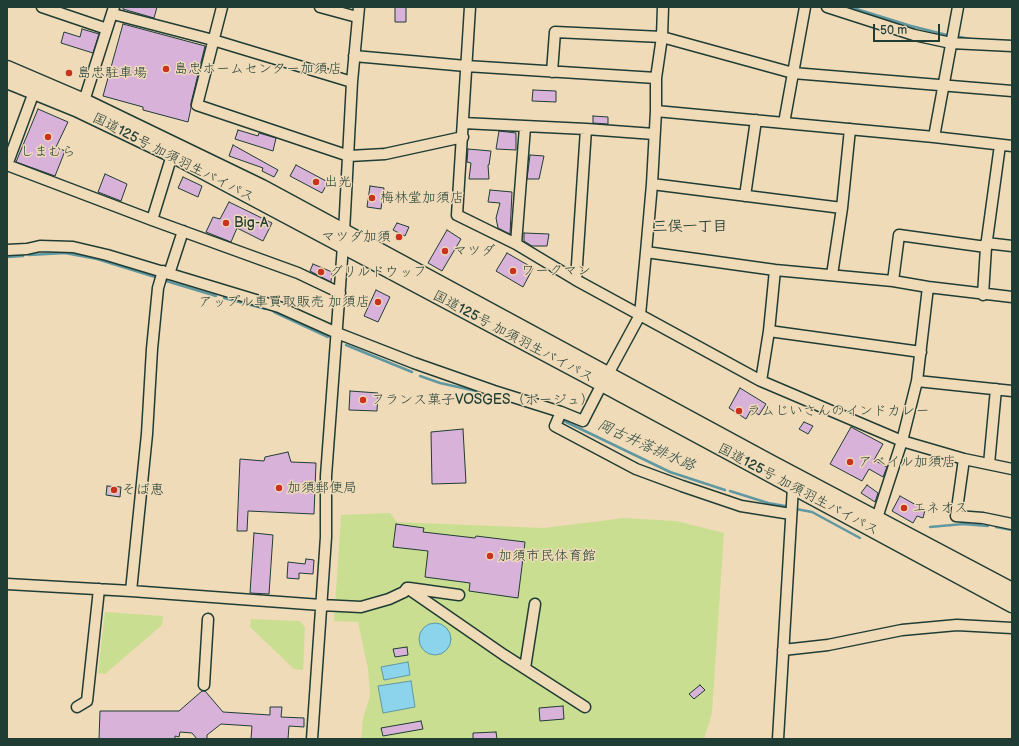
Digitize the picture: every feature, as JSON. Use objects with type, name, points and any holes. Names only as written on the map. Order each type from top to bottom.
[{"type":"highway","name":"国道125号 加須羽生バイパス","points":[[7,68],[84,101],[262,187],[410,266],[793,487],[1012,605]]},
{"type":"highway","name":"国道125号 加須羽生バイパス","points":[[7,81],[76,109],[172,155],[343,246],[877,518],[1012,590]]},
{"type":"street","points":[[42,7],[107,29]]},
{"type":"street","points":[[222,7],[197,105],[349,156],[385,154],[463,137]]},
{"type":"street","points":[[312,739],[326,537],[326,476],[340,293],[349,156],[352,82],[358,12],[320,7]]},
{"type":"street","points":[[470,7],[457,215],[516,244],[576,280],[761,381],[902,441],[964,460],[1012,469]]},
{"type":"street","points":[[7,250],[27,249],[40,246],[73,247],[107,254],[163,276],[279,307],[336,338],[494,391],[559,417],[583,421],[640,315],[652,184],[656,111],[656,78],[662,38],[663,7]]},
{"type":"street","points":[[784,123],[805,7]]},
{"type":"street","points":[[827,7],[914,35],[951,43],[1012,46]]},
{"type":"street","points":[[934,137],[958,7]]},
{"type":"street","points":[[84,101],[113,10],[352,82]]},
{"type":"street","points":[[552,72],[555,32],[662,38],[794,73],[1012,91]]},
{"type":"street","points":[[354,56],[466,66],[656,78]]},
{"type":"street","points":[[34,92],[7,165],[298,273],[340,293]]},
{"type":"street","points":[[656,111],[934,137],[1012,146]]},
{"type":"street","points":[[745,196],[756,120]]},
{"type":"street","points":[[463,123],[654,134]]},
{"type":"street","points":[[516,244],[525,127]]},
{"type":"street","points":[[576,280],[586,129]]},
{"type":"street","points":[[832,275],[842,208],[850,129]]},
{"type":"street","points":[[983,295],[986,245],[1000,145]]},
{"type":"street","points":[[152,220],[172,155]]},
{"type":"street","points":[[652,184],[842,208]]},
{"type":"street","points":[[131,591],[147,434],[152,349],[158,288],[183,231]]},
{"type":"street","points":[[893,281],[899,235],[986,245],[1012,246]]},
{"type":"street","points":[[646,252],[775,270],[893,281],[1012,298]]},
{"type":"street","points":[[761,381],[769,331],[775,270]]},
{"type":"street","points":[[877,518],[902,441],[917,381],[928,287]]},
{"type":"street","points":[[769,331],[921,352]]},
{"type":"street","points":[[917,381],[1012,391]]},
{"type":"street","points":[[989,464],[996,389]]},
{"type":"street","points":[[559,417],[555,426],[642,471],[741,506],[792,510]]},
{"type":"street","points":[[964,460],[956,516],[984,518],[1012,524]]},
{"type":"street","points":[[778,739],[793,487]]},
{"type":"street","points":[[7,584],[361,607],[389,599],[404,592],[407,588]]},
{"type":"street","points":[[407,588],[459,595]]},
{"type":"street","points":[[407,588],[585,707]]},
{"type":"street","points":[[77,707],[87,701],[99,589]]},
{"type":"street","points":[[525,668],[535,604]]},
{"type":"street","points":[[204,685],[208,620]]},
{"type":"street","points":[[783,650],[828,645],[902,630],[957,625],[1012,628]]},
{"type":"green space","points":[[390,513],[397,522],[544,528],[624,518],[676,521],[724,533],[712,713],[704,739],[361,739],[363,718],[370,696],[368,669],[358,622],[334,621],[341,515]]},
{"type":"green space","points":[[105,612],[163,616],[162,625],[105,674],[98,673]]},
{"type":"green space","points":[[251,619],[300,621],[305,627],[303,670],[294,669],[250,627]]},
{"type":"water","points":[[432,623],[438,623],[448,630],[451,639],[450,645],[444,652],[438,655],[432,655],[422,648],[419,642],[419,636],[426,626]]},
{"type":"water","points":[[408,662],[410,675],[384,680],[381,667]]},
{"type":"water","points":[[411,681],[415,707],[383,713],[378,686]]},
{"type":"building","points":[[123,7],[157,7],[154,18],[123,9]]},
{"type":"building","points":[[395,7],[406,7],[406,22],[395,22]]},
{"type":"building","points":[[123,24],[205,46],[191,103],[188,122],[143,110],[143,107],[103,96]]},
{"type":"building","points":[[82,29],[99,34],[93,53],[61,43],[64,32],[80,37]]},
{"type":"building","points":[[533,90],[556,91],[556,102],[532,101]]},
{"type":"building","points":[[38,109],[68,122],[56,147],[65,151],[55,176],[16,162]]},
{"type":"building","points":[[593,116],[608,117],[608,124],[593,123]]},
{"type":"building","points":[[238,130],[258,136],[259,133],[276,138],[273,151],[235,139]]},
{"type":"building","points":[[499,131],[516,133],[516,150],[496,149]]},
{"type":"building","points":[[233,145],[278,170],[274,177],[262,171],[263,168],[229,156]]},
{"type":"building","points":[[468,149],[491,151],[488,165],[489,179],[469,179],[471,163],[467,162]]},
{"type":"building","points":[[530,155],[544,156],[539,179],[527,179]]},
{"type":"building","points":[[296,165],[328,182],[322,193],[290,176]]},
{"type":"building","points":[[105,174],[127,184],[121,201],[98,192]]},
{"type":"building","points":[[183,177],[202,186],[198,197],[178,188]]},
{"type":"building","points":[[370,186],[384,188],[381,209],[367,207]]},
{"type":"building","points":[[490,190],[512,192],[510,234],[498,228],[496,218],[500,203],[488,202]]},
{"type":"building","points":[[229,202],[272,223],[263,241],[237,228],[231,242],[206,232],[213,217],[220,219]]},
{"type":"building","points":[[397,223],[409,227],[405,236],[393,230]]},
{"type":"building","name":"マツダ","points":[[447,230],[461,239],[442,271],[428,263]]},
{"type":"building","points":[[524,233],[549,234],[547,246],[532,246],[524,241]]},
{"type":"building","points":[[507,253],[533,268],[523,287],[496,271]]},
{"type":"building","points":[[313,264],[332,272],[331,282],[310,271]]},
{"type":"building","points":[[376,290],[390,297],[378,322],[364,316]]},
{"type":"building","points":[[740,388],[766,404],[759,415],[751,410],[746,419],[729,408]]},
{"type":"building","points":[[350,391],[378,393],[377,411],[349,410]]},
{"type":"building","points":[[804,422],[813,426],[808,434],[799,429]]},
{"type":"building","points":[[851,427],[883,444],[874,460],[887,467],[883,477],[869,469],[862,481],[830,464]]},
{"type":"building","points":[[463,429],[466,483],[432,484],[431,432]]},
{"type":"building","points":[[288,452],[291,462],[316,463],[314,514],[248,511],[247,531],[237,531],[240,459],[264,461],[265,457]]},
{"type":"building","points":[[867,485],[878,493],[875,502],[861,493]]},
{"type":"building","points":[[107,486],[121,487],[120,497],[106,495]]},
{"type":"building","points":[[900,496],[925,510],[923,518],[917,516],[913,523],[892,511]]},
{"type":"building","points":[[396,524],[424,528],[423,532],[525,542],[518,598],[469,591],[470,583],[425,577],[428,551],[393,547]]},
{"type":"building","points":[[254,533],[273,535],[269,594],[250,593]]},
{"type":"building","points":[[306,559],[314,560],[313,574],[299,573],[299,579],[287,578],[288,562],[305,564]]},
{"type":"building","points":[[407,647],[408,655],[395,657],[393,649]]},
{"type":"building","points":[[700,685],[705,690],[694,699],[689,694]]},
{"type":"building","points":[[202,691],[205,691],[223,712],[270,715],[270,707],[282,707],[281,717],[304,718],[304,727],[289,726],[288,739],[251,739],[252,726],[221,724],[207,735],[207,739],[197,739],[192,733],[180,732],[179,737],[175,736],[175,739],[99,739],[100,711],[179,711]]},
{"type":"building","points":[[563,706],[564,719],[540,721],[539,708]]},
{"type":"building","points":[[421,721],[423,729],[383,736],[381,728]]},
{"type":"building","points":[[496,732],[497,739],[473,739],[473,733]]},
{"type":"waterway","points":[[850,7],[911,26],[947,35]]},
{"type":"waterway","points":[[955,36],[970,39]]},
{"type":"waterway","name":"岡古井落排水路","points":[[29,255],[65,253],[97,259],[155,277]]},
{"type":"waterway","name":"岡古井落排水路","points":[[7,257],[23,256]]},
{"type":"waterway","name":"岡古井落排水路","points":[[163,280],[216,296]]},
{"type":"waterway","name":"岡古井落排水路","points":[[224,298],[266,309]]},
{"type":"waterway","name":"岡古井落排水路","points":[[274,312],[328,337]]},
{"type":"waterway","name":"岡古井落排水路","points":[[346,345],[412,372]]},
{"type":"waterway","name":"岡古井落排水路","points":[[420,376],[440,383],[485,393]]},
{"type":"waterway","name":"岡古井落排水路","points":[[560,419],[670,472],[725,490]]},
{"type":"waterway","name":"岡古井落排水路","points":[[730,491],[768,503],[785,506]]},
{"type":"waterway","name":"岡古井落排水路","points":[[796,509],[812,512],[860,538]]},
{"type":"waterway","name":"岡古井落排水路","points":[[930,527],[963,524],[988,526]]},
{"type":"waterway","name":"岡古井落排水路","points":[[996,527],[1012,530]]},
{"type":"place","name":"島忠ホームセンター加須店","points":[[166,69]]},
{"type":"place","name":"島忠駐車場","points":[[69,73]]},
{"type":"place","name":"しまむら","points":[[48,137]]},
{"type":"place","name":"出光","points":[[316,182]]},
{"type":"place","name":"梅林堂加須店","points":[[372,198]]},
{"type":"place","name":"Big-A","points":[[226,223]]},
{"type":"place","name":"マツダ加須","points":[[399,237]]},
{"type":"place","name":"マツダ","points":[[445,251]]},
{"type":"place","name":"ワークマン","points":[[513,271]]},
{"type":"place","name":"グリルドウッフ","points":[[321,272]]},
{"type":"place","name":"アップル車買取販売 加須店","points":[[378,302]]},
{"type":"place","name":"フランス菓子VOSGES（ボージュ）","points":[[363,400]]},
{"type":"place","name":"ラムじいさんのインドカレー","points":[[739,411]]},
{"type":"place","name":"アベイル加須店","points":[[850,462]]},
{"type":"place","name":"加須郵便局","points":[[279,488]]},
{"type":"place","name":"そば恵","points":[[114,490]]},
{"type":"place","name":"エネオス","points":[[904,508]]},
{"type":"place","name":"加須市民体育館","points":[[490,556]]},
{"type":"district","name":"三俣一丁目","points":[[690,227]]}]
